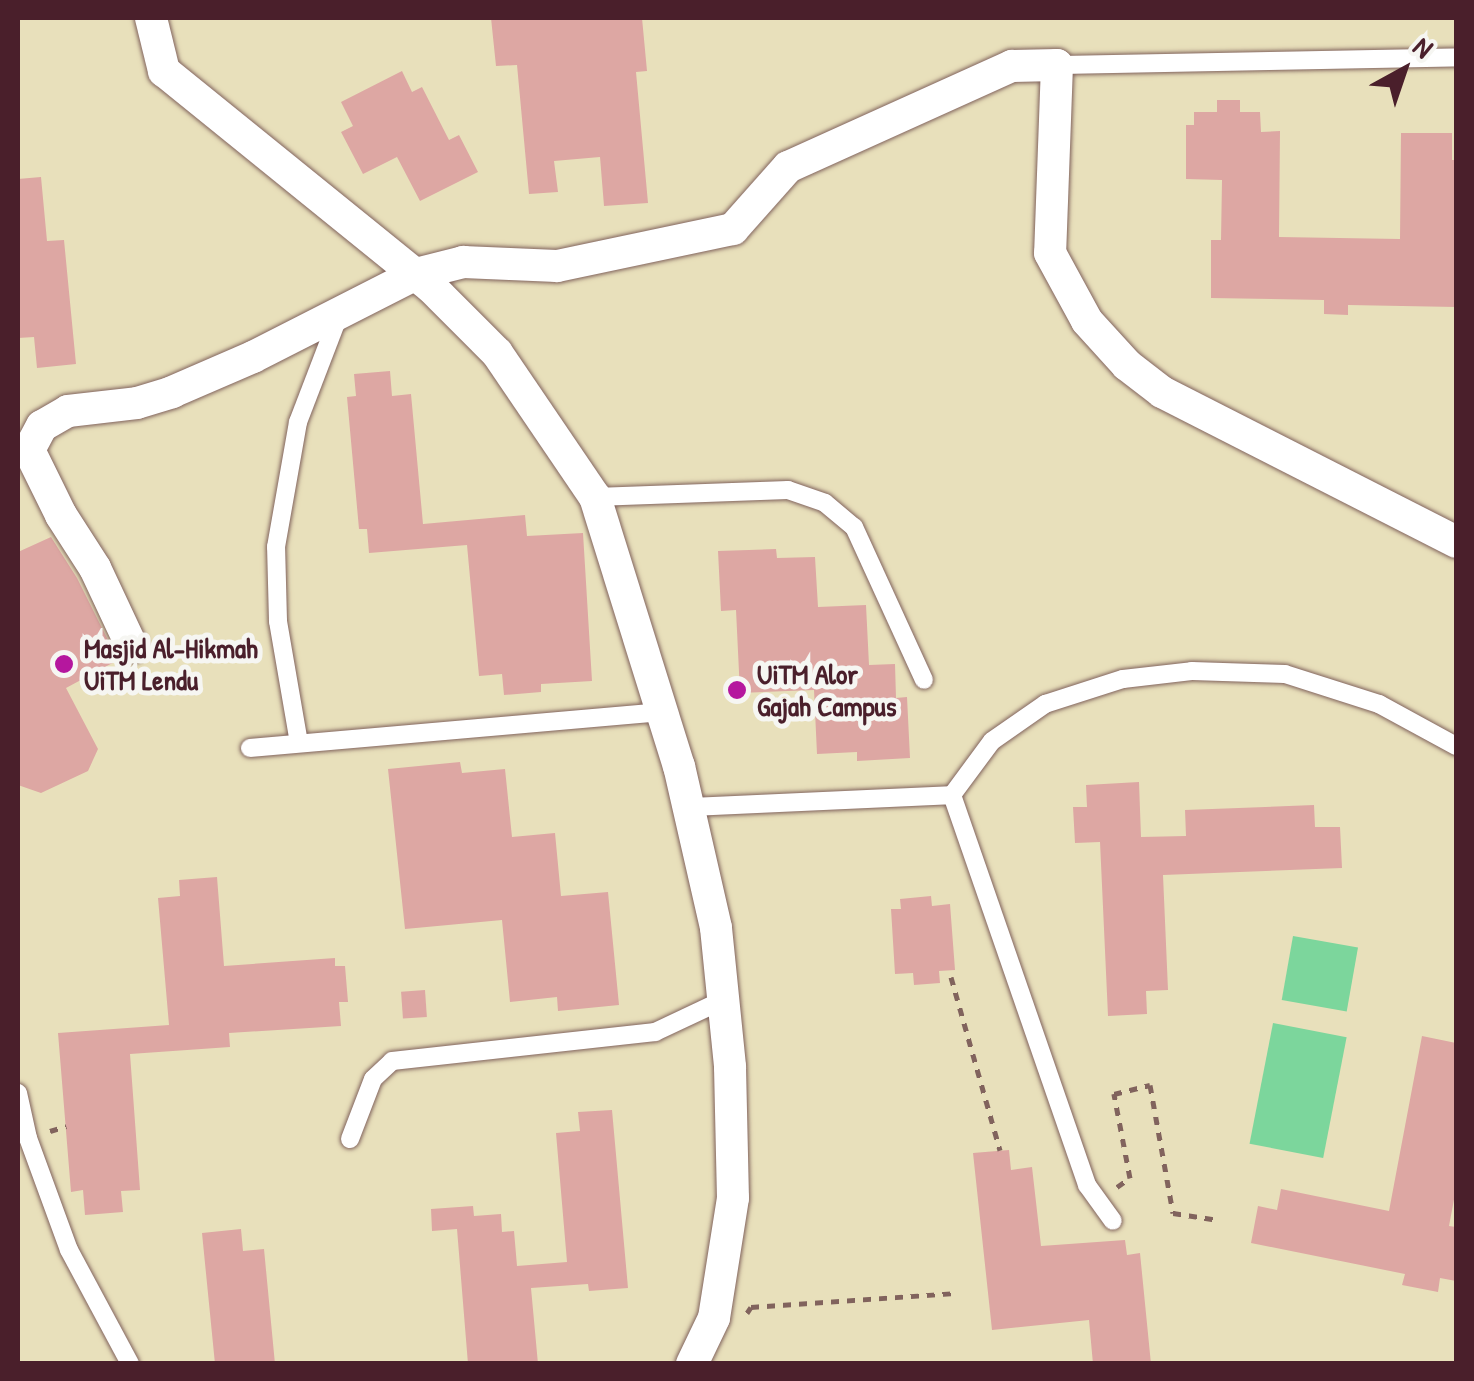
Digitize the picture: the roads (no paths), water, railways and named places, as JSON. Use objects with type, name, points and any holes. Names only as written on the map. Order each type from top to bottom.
[{"type":"street","points":[[151,18],[164,71],[416,274],[497,352],[594,497],[664,712],[716,928],[730,1067],[732,1198],[714,1318],[692,1364]]},
{"type":"street","points":[[132,647],[95,568],[61,515],[28,450],[42,426],[68,411],[138,403],[172,392],[416,274],[463,262],[556,266],[733,229],[788,168],[1012,66],[1057,65],[1050,253],[1087,322],[1127,365],[1162,392],[1456,542]]},
{"type":"lane","points":[[1057,65],[1456,57]]},
{"type":"lane","points":[[299,743],[278,621],[276,547],[298,422],[339,314]]},
{"type":"lane","points":[[594,497],[788,490],[825,503],[854,528],[924,680]]},
{"type":"lane","points":[[952,795],[992,741],[1045,704],[1123,680],[1192,671],[1286,674],[1380,704],[1456,746]]},
{"type":"lane","points":[[250,748],[664,712]]},
{"type":"lane","points":[[689,807],[952,795]]},
{"type":"lane","points":[[952,795],[1087,1185],[1113,1221]]},
{"type":"lane","points":[[350,1138],[373,1079],[392,1061],[654,1032],[723,1000]]},
{"type":"lane","points":[[18,1093],[28,1138],[69,1250],[130,1364]]},
{"type":"place","name":"Masjid Al-Hikmah UiTM Lendu","points":[[64,664]]},
{"type":"place","name":"UiTM Alor Gajah Campus","points":[[737,690]]}]
